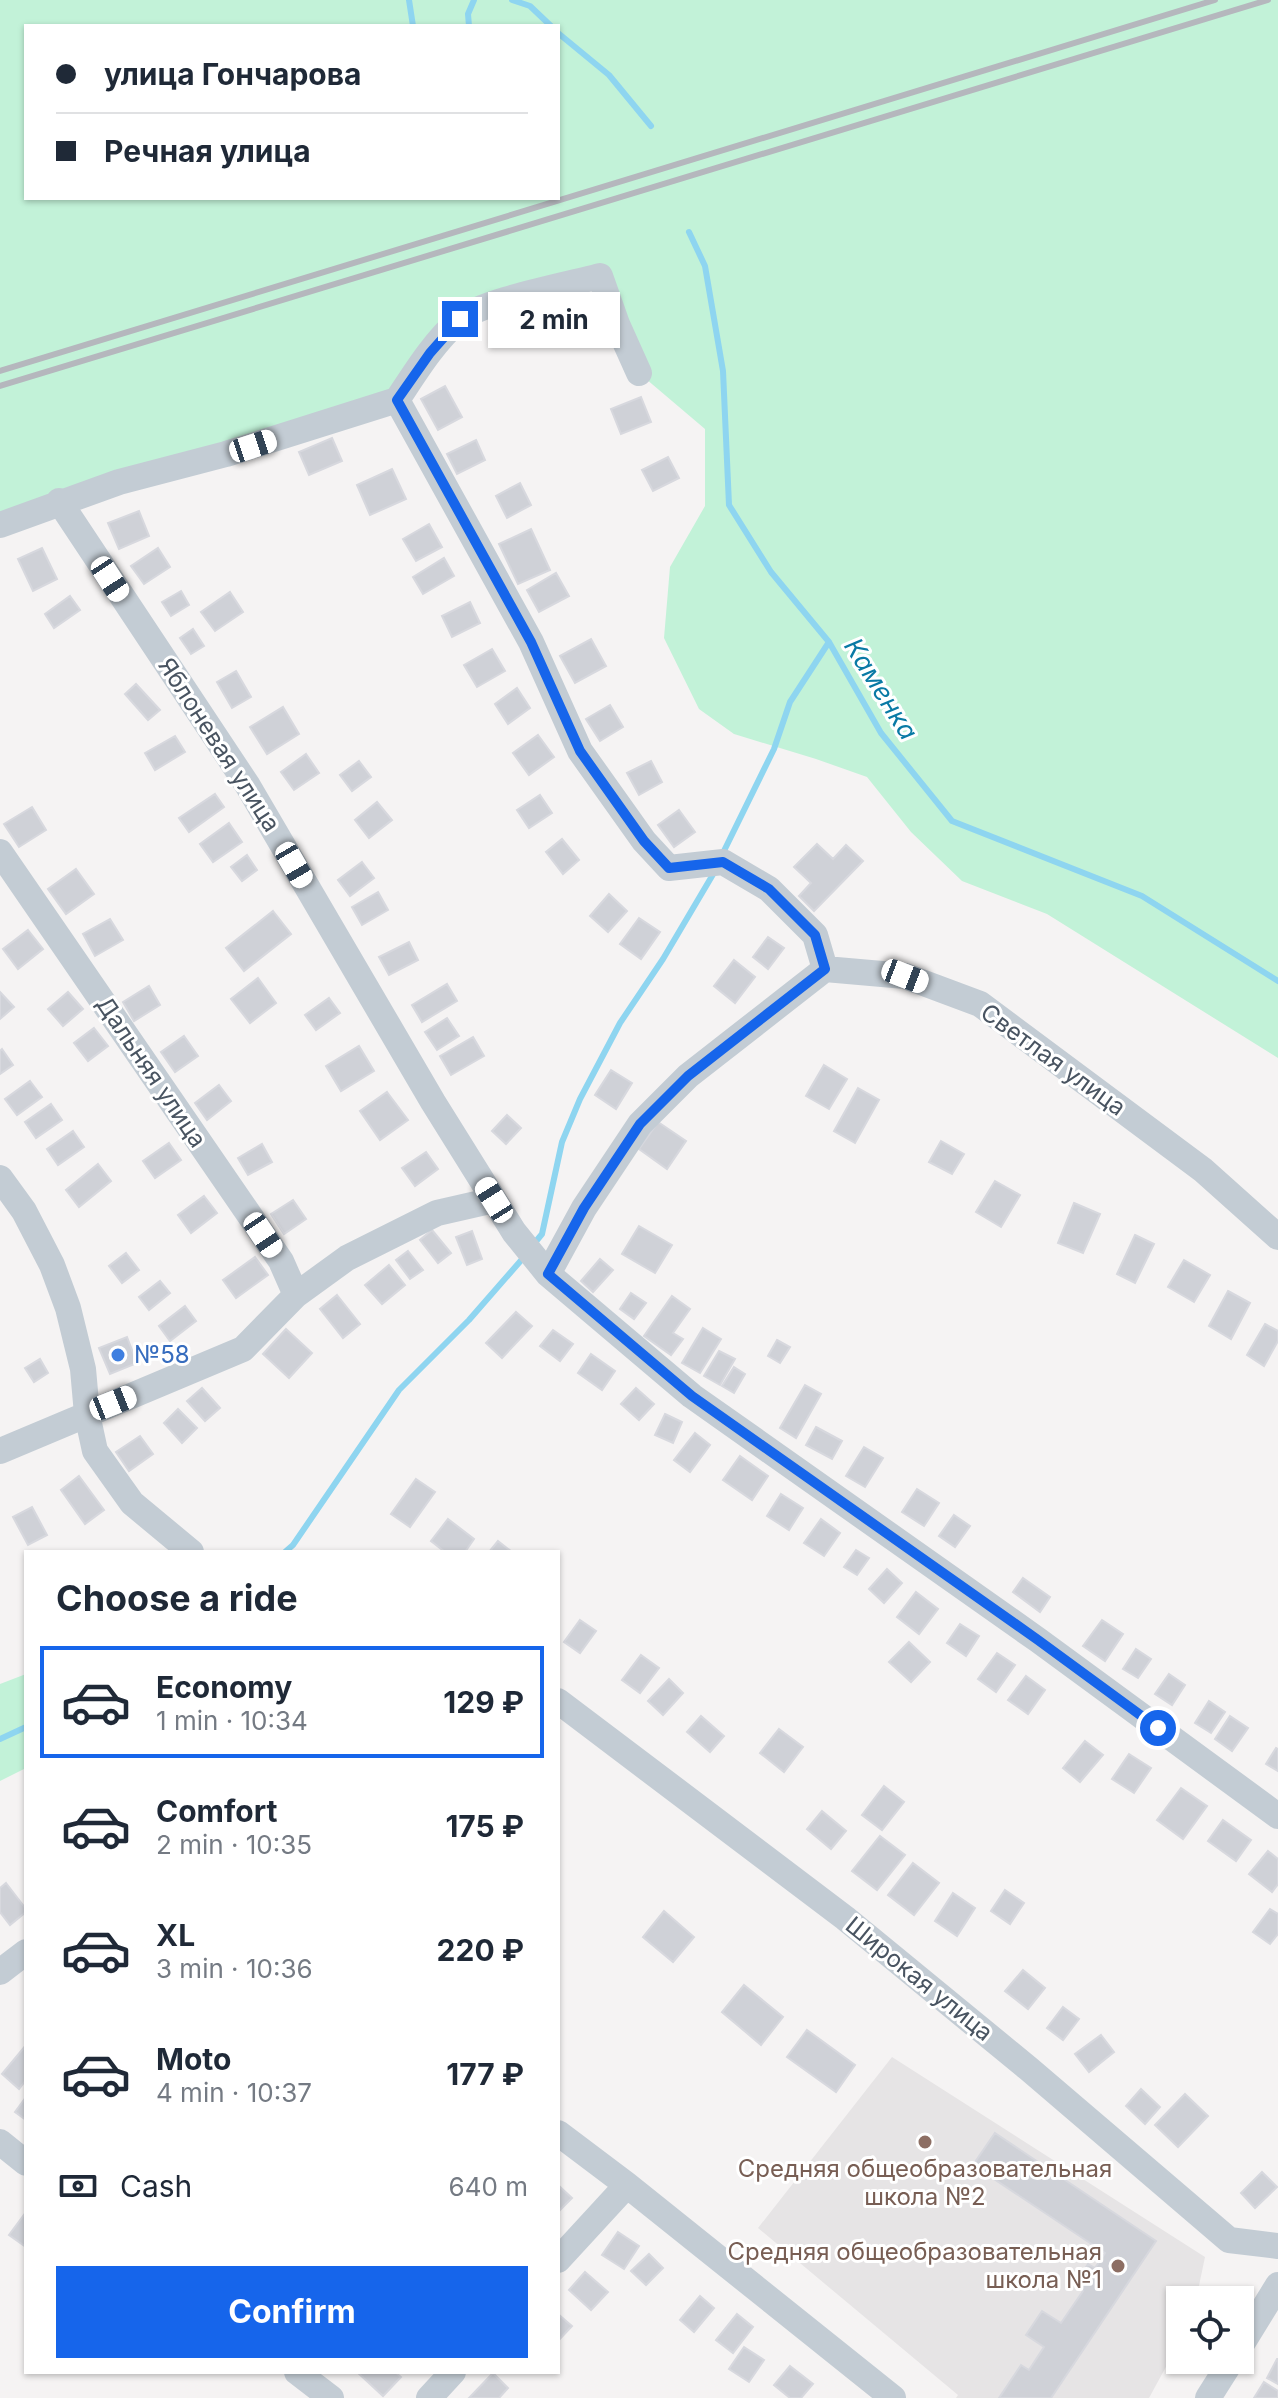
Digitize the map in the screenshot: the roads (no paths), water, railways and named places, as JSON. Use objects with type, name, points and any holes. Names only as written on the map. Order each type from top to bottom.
[{"type":"street","points":[[0,525],[59,501],[119,482],[226,454],[397,400],[430,353],[460,319],[501,302],[600,276],[639,373]]},
{"type":"street","points":[[397,400],[531,642],[580,751],[644,841],[669,868],[723,862],[769,889],[815,935],[825,969],[688,1076],[640,1124],[542,1266]]},
{"type":"street","name":"Яблоневая улица","points":[[59,501],[248,786],[433,1102],[514,1232],[542,1266],[692,1396],[1038,1640],[1278,1816]]},
{"type":"street","name":"Дальняя улица","points":[[0,852],[281,1261],[296,1295]]},
{"type":"street","name":"Светлая улица","points":[[825,969],[905,976],[980,1004],[1203,1170],[1278,1237]]},
{"type":"street","points":[[0,1178],[24,1211],[52,1265],[68,1308],[83,1369],[87,1414],[95,1451],[132,1503],[189,1550]]},
{"type":"street","points":[[0,1451],[243,1349],[296,1295],[347,1258],[437,1213],[494,1200]]},
{"type":"street","name":"Широкая улица","points":[[560,1703],[845,1918],[1029,2069],[1229,2240],[1278,2246]]},
{"type":"street","points":[[0,1972],[24,1954]]},
{"type":"street","points":[[560,2135],[893,2398]]},
{"type":"street","points":[[0,2142],[24,2161]]},
{"type":"street","points":[[560,2258],[627,2185]]},
{"type":"street","points":[[1254,2324],[1278,2285]]},
{"type":"street","points":[[300,2374],[331,2398]]},
{"type":"street","points":[[429,2398],[451,2374]]},
{"type":"street","points":[[1208,2398],[1223,2374]]},
{"type":"waterway","name":"Каменка","points":[[409,0],[413,24]]},
{"type":"waterway","name":"Каменка","points":[[469,24],[468,14],[474,0]]},
{"type":"waterway","name":"Каменка","points":[[512,0],[530,6],[549,24]]},
{"type":"waterway","name":"Каменка","points":[[560,35],[609,75],[651,126]]},
{"type":"waterway","name":"Каменка","points":[[689,232],[705,266],[723,371],[729,505],[771,572],[829,642],[881,733],[952,821],[1142,896],[1278,981]]},
{"type":"waterway","points":[[721,857],[774,749],[790,702],[829,642]]},
{"type":"waterway","points":[[533,1245],[542,1234],[562,1142],[580,1099],[620,1023],[663,959],[715,871]]},
{"type":"waterway","points":[[287,1550],[399,1390],[469,1320],[524,1257]]},
{"type":"waterway","points":[[0,1739],[24,1728]]},
{"type":"railway","points":[[0,371],[1215,0]]},
{"type":"railway","points":[[0,386],[1268,0]]},
{"type":"place","name":"№58","points":[[118,1355]]},
{"type":"place","name":"Средняя общеобразовательная школа №2","points":[[925,2142]]},
{"type":"place","name":"Средняя общеобразовательная школа №1","points":[[1118,2266]]}]
